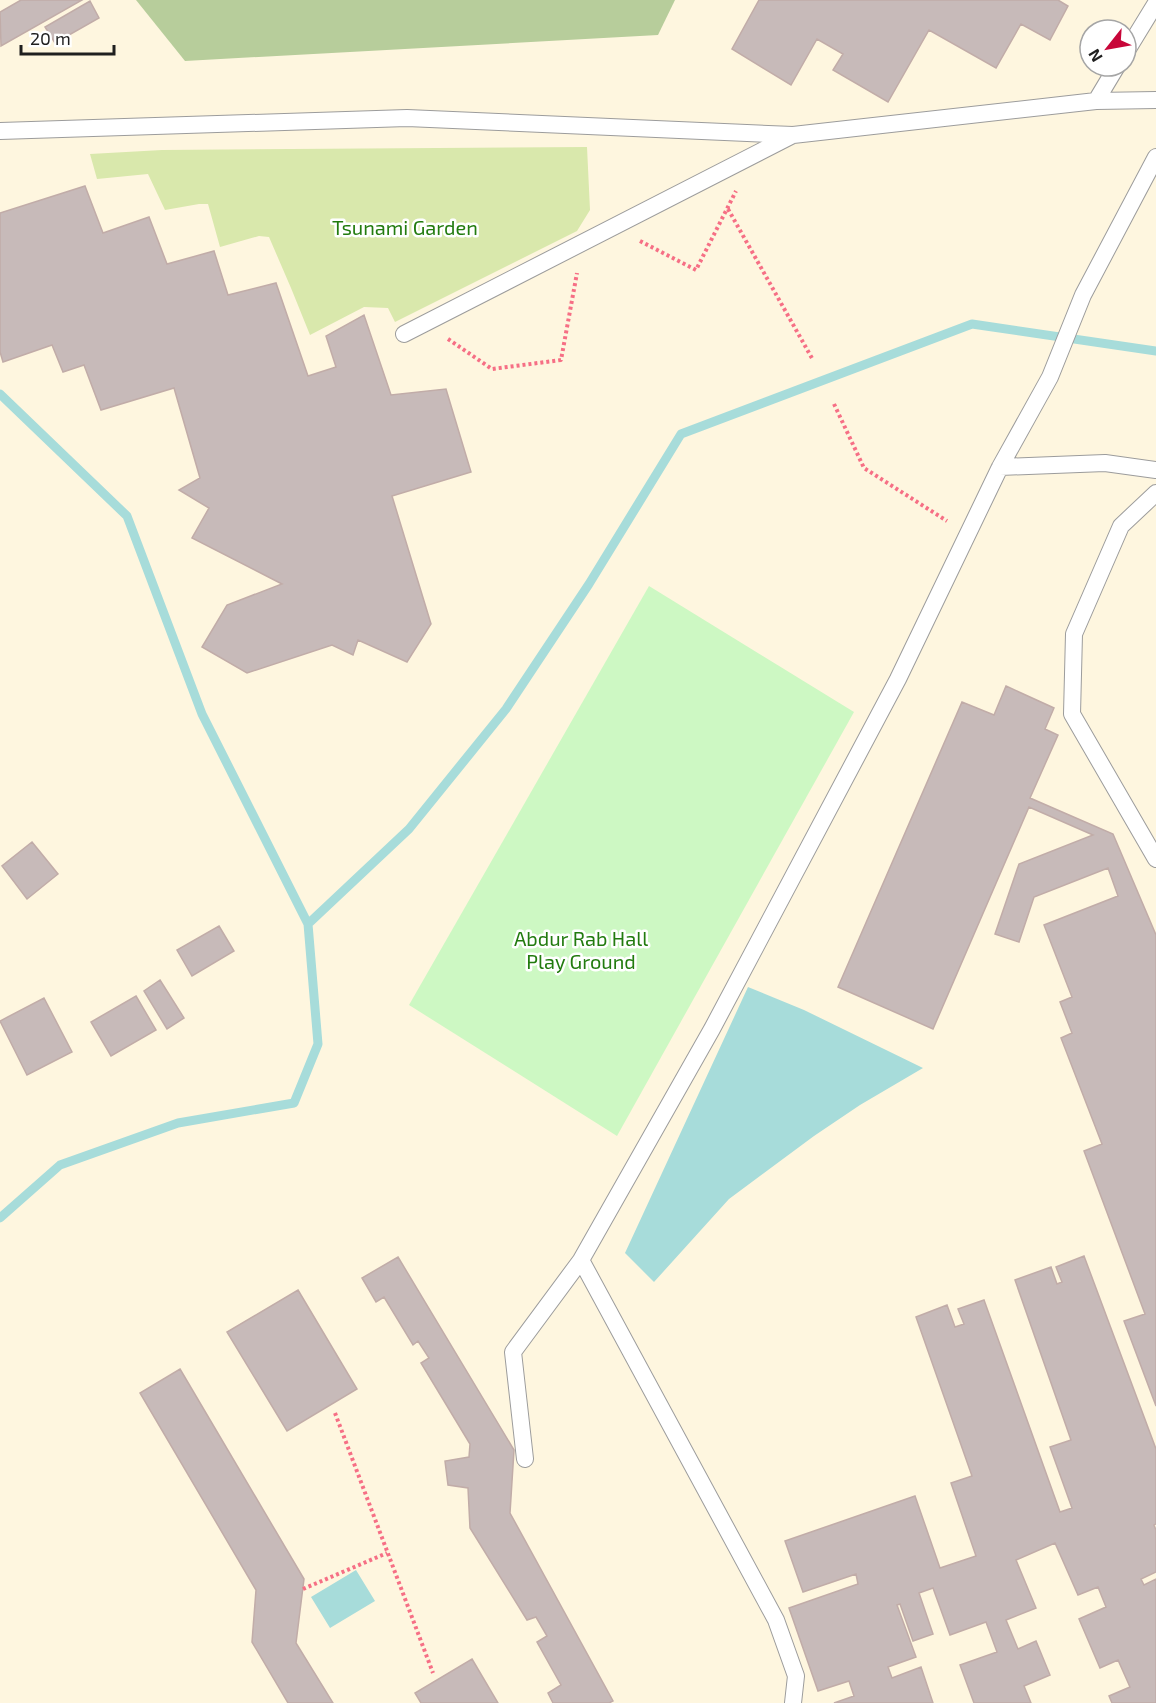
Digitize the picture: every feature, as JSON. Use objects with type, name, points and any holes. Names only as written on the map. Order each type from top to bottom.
[{"type":"lane","points":[[1138,32],[1156,3]]},
{"type":"lane","points":[[1096,101],[1110,78]]},
{"type":"lane","points":[[0,131],[407,118],[793,135],[1096,101],[1151,100]]},
{"type":"lane","points":[[404,333],[793,135]]},
{"type":"lane","points":[[525,1459],[513,1352],[581,1260],[712,1029],[898,679],[1000,466],[1050,377],[1083,295],[1156,157]]},
{"type":"lane","points":[[1000,466],[1105,463],[1156,470]]},
{"type":"lane","points":[[1156,493],[1120,526],[1074,634],[1072,714],[1156,859]]},
{"type":"lane","points":[[581,1260],[776,1620],[796,1676],[793,1703]]},
{"type":"path","points":[[613,227],[696,270],[755,156]]},
{"type":"path","points":[[728,208],[813,360]]},
{"type":"path","points":[[424,323],[492,369],[561,360],[583,242]]},
{"type":"path","points":[[834,404],[864,468],[968,534]]},
{"type":"path","points":[[335,1413],[433,1672]]},
{"type":"path","points":[[303,1589],[387,1552]]},
{"type":"shaded area","points":[[0,0],[1156,0],[1156,1703],[0,1703]]},
{"type":"green space","points":[[136,0],[675,0],[658,35],[185,61]]},
{"type":"green space","name":"Tsunami Garden","points":[[587,147],[590,210],[577,231],[395,322],[388,308],[364,307],[310,335],[269,237],[259,236],[220,247],[208,204],[165,210],[148,174],[97,179],[90,154],[162,150]]},
{"type":"green space","name":"Abdur Rab Hall Play Ground","points":[[649,586],[854,712],[617,1136],[409,1005]]},
{"type":"water","points":[[748,987],[804,1010],[923,1068],[860,1105],[814,1136],[729,1199],[654,1282],[625,1253]]},
{"type":"water","points":[[356,1570],[375,1601],[330,1628],[311,1597]]},
{"type":"building","points":[[21,0],[82,0],[1,46],[0,12]]},
{"type":"building","points":[[759,0],[1058,0],[1068,6],[1050,40],[1021,24],[996,68],[929,30],[888,102],[833,70],[843,54],[817,39],[791,85],[732,49]]},
{"type":"building","points":[[90,1],[99,18],[55,43],[45,27]]},
{"type":"building","points":[[85,186],[103,233],[149,217],[167,264],[214,251],[228,295],[276,283],[308,376],[336,367],[326,336],[364,315],[391,395],[446,389],[471,472],[392,496],[431,624],[407,662],[358,640],[353,655],[332,645],[247,673],[202,647],[227,605],[282,584],[192,538],[209,508],[179,490],[200,478],[174,388],[101,410],[84,365],[63,372],[52,345],[3,362],[0,352],[0,213]]},
{"type":"building","points":[[1006,686],[1054,708],[1045,729],[1058,735],[1030,798],[1113,834],[1156,935],[1156,1406],[1124,1321],[1145,1314],[1084,1151],[1102,1144],[1061,1038],[1072,1033],[1060,1002],[1072,997],[1044,925],[1118,896],[1108,868],[1034,897],[1019,942],[995,934],[1019,864],[1093,835],[1029,807],[933,1029],[838,987],[962,702],[994,715]]},
{"type":"building","points":[[32,842],[58,874],[27,899],[2,866]]},
{"type":"building","points":[[219,926],[234,951],[192,976],[177,950]]},
{"type":"building","points":[[160,980],[184,1018],[167,1029],[144,991]]},
{"type":"building","points":[[136,996],[156,1030],[111,1056],[91,1022]]},
{"type":"building","points":[[44,998],[72,1052],[27,1075],[0,1021]]},
{"type":"building","points":[[1084,1256],[1156,1449],[1156,1524],[1154,1525],[1156,1572],[1141,1579],[1144,1585],[1156,1579],[1156,1703],[1112,1703],[1109,1696],[1130,1687],[1118,1660],[1100,1668],[1079,1619],[1106,1607],[1098,1587],[1078,1595],[1055,1543],[1016,1560],[1036,1608],[1006,1620],[1018,1649],[1036,1641],[1050,1675],[1024,1686],[1031,1703],[974,1703],[960,1665],[997,1652],[986,1622],[950,1635],[933,1588],[919,1593],[933,1634],[913,1641],[900,1604],[897,1605],[916,1657],[888,1667],[892,1678],[921,1667],[933,1703],[834,1703],[854,1696],[849,1681],[818,1691],[789,1608],[858,1584],[856,1574],[803,1592],[785,1541],[915,1496],[940,1568],[976,1556],[951,1483],[972,1476],[916,1317],[947,1305],[955,1327],[964,1324],[958,1309],[984,1300],[1060,1512],[1072,1508],[1050,1447],[1071,1440],[1015,1280],[1051,1267],[1057,1284],[1062,1282],[1056,1267]]},
{"type":"building","points":[[398,1257],[514,1450],[510,1513],[613,1701],[609,1703],[553,1703],[548,1693],[561,1685],[537,1642],[547,1636],[536,1617],[527,1620],[470,1528],[468,1488],[448,1485],[445,1461],[469,1457],[470,1444],[421,1363],[429,1358],[418,1341],[413,1345],[384,1297],[376,1302],[362,1278]]},
{"type":"building","points":[[298,1290],[357,1389],[287,1431],[227,1332]]},
{"type":"building","points":[[298,1290],[357,1389],[287,1431],[227,1332]]},
{"type":"building","points":[[180,1369],[304,1579],[296,1643],[333,1703],[288,1703],[252,1642],[256,1590],[140,1393]]},
{"type":"building","points":[[180,1369],[304,1579],[296,1643],[333,1703],[288,1703],[252,1642],[256,1590],[140,1393]]},
{"type":"building","points":[[472,1659],[498,1703],[421,1703],[415,1693]]},
{"type":"building","points":[[472,1659],[498,1703],[421,1703],[415,1693]]},
{"type":"waterway","points":[[0,1218],[60,1165],[178,1123],[294,1103],[318,1044],[308,924],[409,829],[506,709],[589,584],[681,434],[972,324],[1156,351]]},
{"type":"waterway","points":[[0,394],[127,516],[202,714],[308,924]]}]
